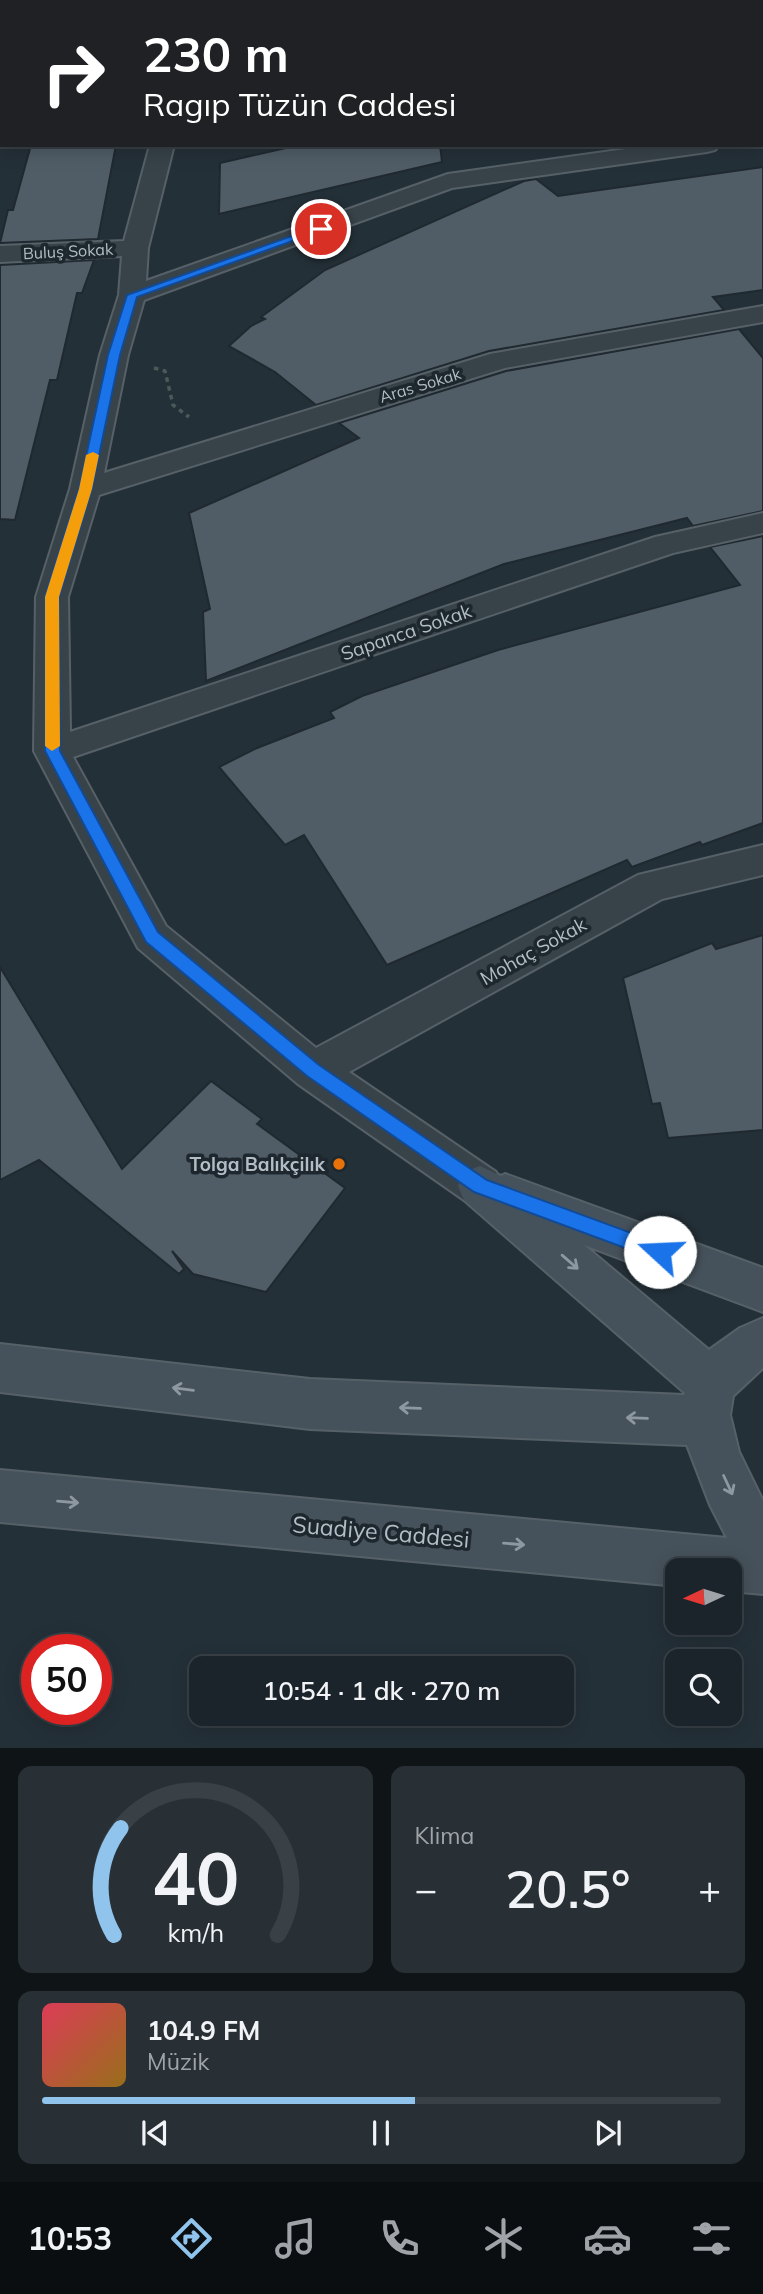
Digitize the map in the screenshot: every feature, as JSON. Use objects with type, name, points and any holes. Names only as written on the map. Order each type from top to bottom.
[{"type":"main road","points":[[481,1186],[763,1290]]},
{"type":"main road","points":[[481,1186],[709,1403],[726,1482],[754,1536],[763,1544]]},
{"type":"main road","points":[[709,1403],[747,1349],[763,1341]]},
{"type":"main road","points":[[0,1367],[310,1404],[709,1403]]},
{"type":"main road","name":"Suadiye Caddesi","points":[[0,1496],[763,1568]]},
{"type":"street","points":[[161,147],[135,248],[132,295],[114,355],[85,489],[52,597],[52,751],[152,937],[313,1071],[481,1186]]},
{"type":"street","points":[[563,147],[587,162]]},
{"type":"street","points":[[132,295],[448,181],[693,147]]},
{"type":"street","name":"Buluş Sokak","points":[[0,254],[135,248]]},
{"type":"street","name":"Aras Sokak","points":[[85,489],[500,360],[763,314]]},
{"type":"street","name":"Sapanca Sokak","points":[[52,751],[666,544],[763,523]]},
{"type":"street","name":"Mohaç Sokak","points":[[313,1071],[652,886],[763,860]]},
{"type":"path","points":[[114,355],[164,371],[170,403],[183,415],[216,424],[240,441]]},
{"type":"building","points":[[30,147],[116,147],[98,239],[0,243],[8,210],[13,210]]},
{"type":"building","points":[[290,147],[440,147],[442,162],[219,214],[220,163]]},
{"type":"building","points":[[763,167],[763,290],[713,297],[724,310],[489,351],[316,405],[275,372],[229,346],[251,326],[265,319],[261,317],[325,270],[524,181],[536,179],[558,196]]},
{"type":"building","points":[[94,260],[82,293],[77,293],[57,380],[50,380],[15,520],[0,519],[0,265]]},
{"type":"building","points":[[739,329],[763,358],[763,511],[693,526],[687,518],[504,564],[206,681],[203,612],[210,609],[189,513],[359,438],[339,423],[506,371]]},
{"type":"building","points":[[763,536],[763,823],[632,867],[627,860],[387,965],[304,835],[285,845],[219,767],[257,748],[334,718],[330,712],[362,696],[498,650],[740,585],[710,547]]},
{"type":"building","points":[[763,935],[763,1130],[668,1138],[660,1103],[652,1104],[623,978],[712,943],[716,949]]},
{"type":"building","points":[[0,967],[122,1169],[211,1081],[262,1119],[257,1124],[345,1188],[266,1292],[193,1274],[172,1251],[184,1269],[179,1274],[39,1160],[0,1180]]},
{"type":"slow traffic","points":[[52,746],[52,597],[93,455]]},
{"type":"place","name":"Tolga Balıkçilık","points":[[339,1164]]},
{"type":"route","points":[[321,229],[132,295],[114,355],[85,489],[52,597],[52,751],[152,937],[313,1071],[481,1186],[660,1252]]}]
